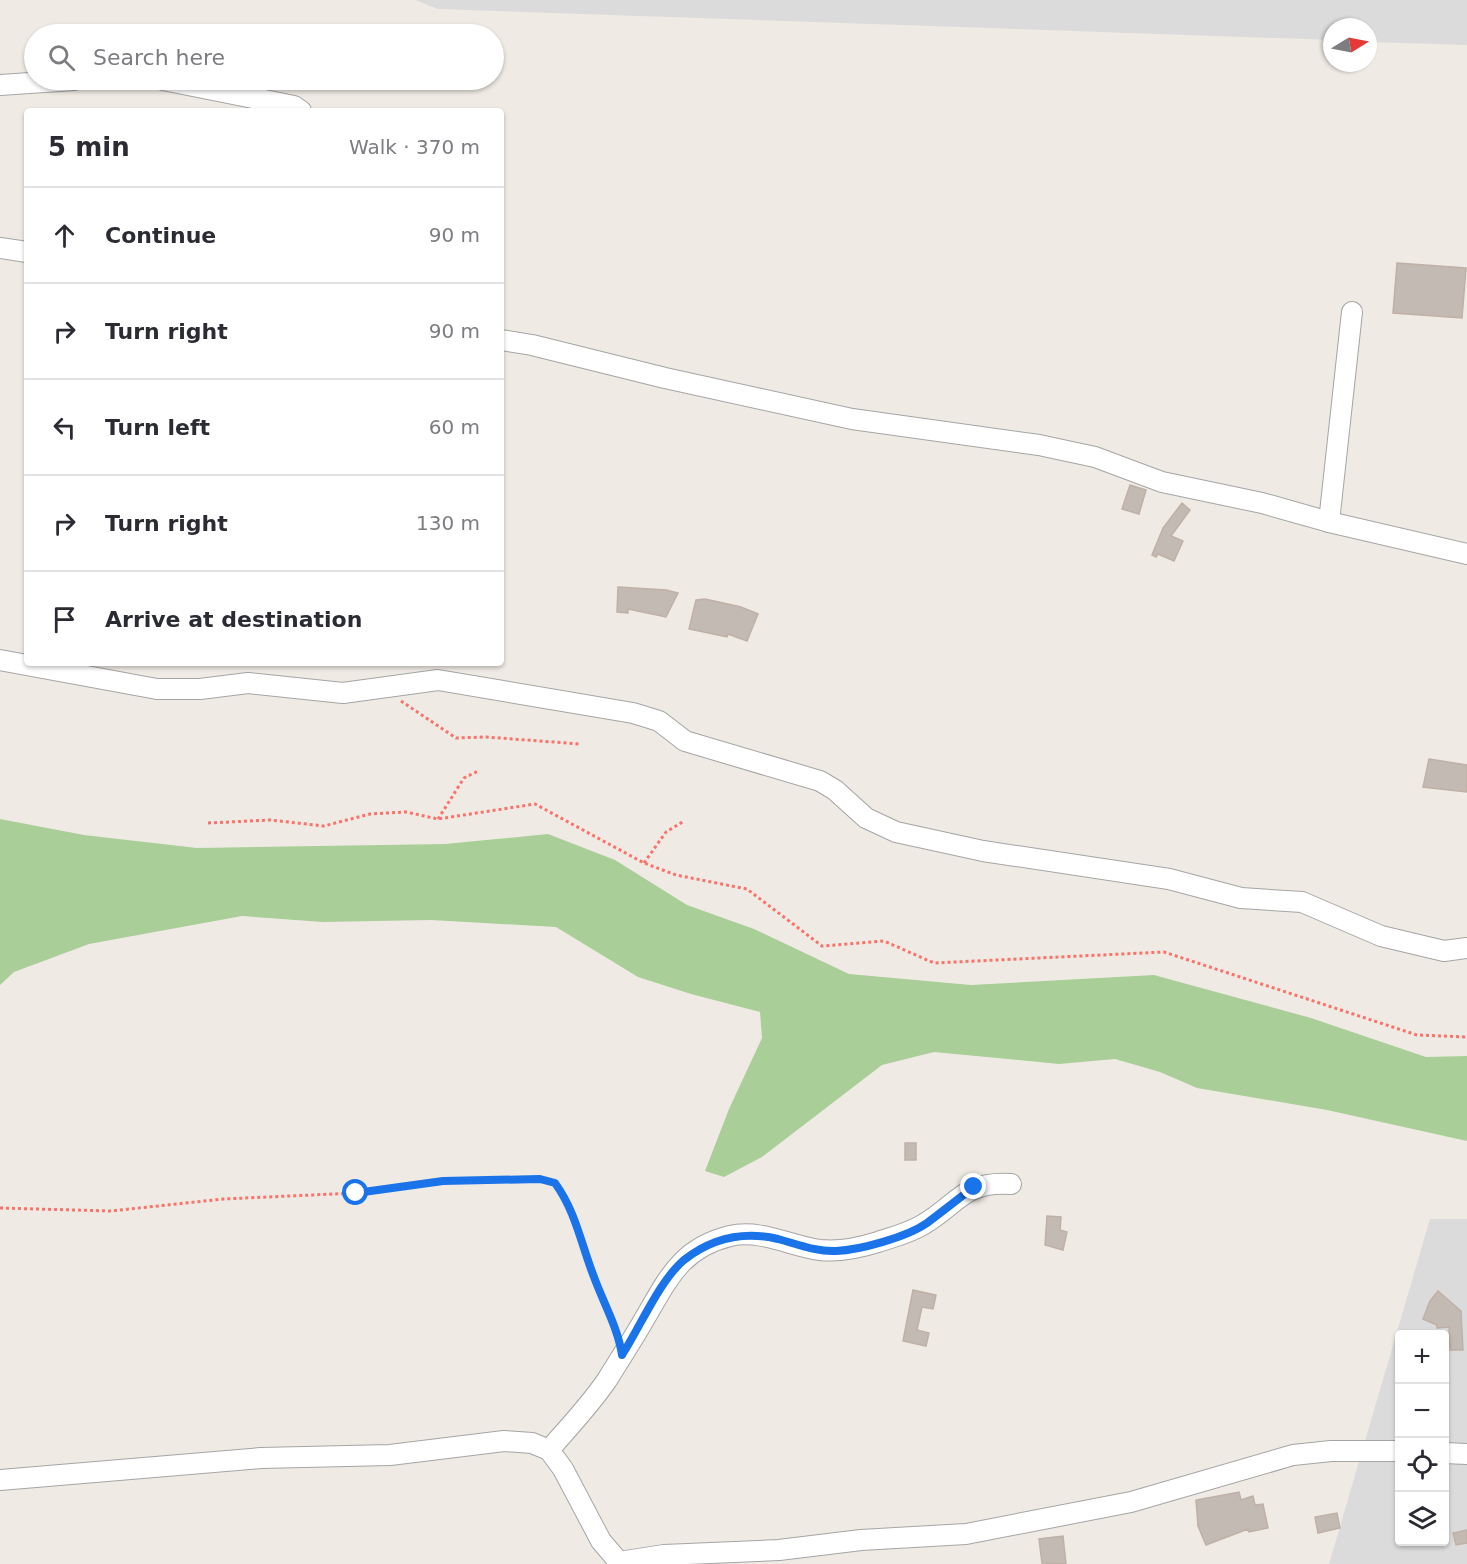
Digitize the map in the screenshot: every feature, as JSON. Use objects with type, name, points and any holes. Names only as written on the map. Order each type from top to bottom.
[{"type":"street","points":[[0,85],[24,83]]},
{"type":"street","points":[[213,90],[297,108]]},
{"type":"street","points":[[0,248],[24,252]]},
{"type":"street","points":[[1329,522],[1352,312]]},
{"type":"street","points":[[504,340],[852,419],[1062,450],[1095,457],[1162,482],[1262,503],[1329,522],[1467,554]]},
{"type":"street","points":[[0,660],[24,664]]},
{"type":"street","points":[[32,666],[157,689],[200,689],[248,683],[343,693],[438,680],[633,714],[659,721],[686,741],[820,781],[835,790],[866,818],[896,832],[983,851],[1169,879],[1242,898],[1302,902],[1381,936],[1444,951],[1467,948]]},
{"type":"street","points":[[549,1450],[588,1407],[622,1355],[666,1278],[706,1245],[730,1236],[749,1235],[777,1239],[819,1250],[837,1251],[867,1245],[912,1231],[974,1187],[983,1184],[1011,1184]]},
{"type":"street","points":[[0,1480],[261,1458],[390,1455],[504,1441],[532,1443],[549,1450],[563,1469],[601,1541],[618,1563],[664,1555],[779,1550],[861,1540],[966,1534],[1131,1502],[1293,1455],[1331,1451],[1395,1451]]},
{"type":"street","points":[[1449,1453],[1467,1454]]},
{"type":"path","points":[[386,688],[417,713],[456,738],[508,738],[580,744]]},
{"type":"path","points":[[438,819],[464,778],[478,771]]},
{"type":"path","points":[[208,823],[270,820],[324,826],[370,813],[406,812],[438,819],[535,804],[644,862],[676,875],[747,889],[822,946],[884,941],[934,963],[1164,952],[1418,1035],[1467,1037]]},
{"type":"path","points":[[644,862],[666,831],[684,821]]},
{"type":"path","points":[[0,1208],[111,1210],[222,1199],[356,1193],[443,1181],[548,1181],[555,1183],[575,1216],[593,1276],[620,1342],[622,1355]]},
{"type":"shaded area","points":[[415,0],[1467,0],[1467,45],[1377,42],[1377,18],[1323,18],[1323,40],[438,9]]},
{"type":"shaded area","points":[[1430,1219],[1467,1219],[1467,1564],[1329,1564],[1395,1339],[1395,1546],[1449,1546],[1449,1330],[1398,1330]]},
{"type":"green space","points":[[0,819],[84,835],[197,848],[445,844],[548,834],[615,860],[687,905],[754,929],[849,974],[971,985],[1154,975],[1311,1018],[1426,1057],[1467,1056],[1467,1141],[1327,1110],[1197,1088],[1160,1072],[1115,1059],[1059,1064],[934,1052],[882,1065],[762,1157],[724,1177],[705,1171],[729,1109],[762,1038],[760,1012],[638,977],[556,927],[431,920],[323,922],[242,916],[89,944],[14,972],[0,985]]},
{"type":"building","points":[[1397,263],[1466,268],[1462,318],[1393,313]]},
{"type":"building","points":[[1130,485],[1146,490],[1139,514],[1122,509]]},
{"type":"building","points":[[1182,503],[1190,510],[1171,536],[1183,541],[1174,561],[1158,554],[1156,557],[1152,555],[1163,528]]},
{"type":"building","points":[[618,587],[678,593],[666,617],[628,609],[628,613],[617,612]]},
{"type":"building","points":[[705,599],[741,607],[758,614],[747,641],[728,634],[727,637],[689,629],[696,600]]},
{"type":"building","points":[[1429,759],[1467,765],[1467,792],[1423,787]]},
{"type":"building","points":[[905,1143],[916,1143],[916,1160],[905,1160]]},
{"type":"building","points":[[1047,1216],[1061,1217],[1060,1230],[1067,1232],[1063,1250],[1045,1245]]},
{"type":"building","points":[[913,1290],[936,1295],[933,1309],[922,1307],[917,1330],[929,1333],[926,1346],[903,1341]]},
{"type":"building","points":[[1438,1291],[1461,1311],[1463,1350],[1450,1350],[1449,1327],[1437,1328],[1437,1325],[1423,1319],[1430,1301]]},
{"type":"building","points":[[1239,1492],[1241,1500],[1253,1496],[1255,1505],[1263,1504],[1268,1528],[1249,1532],[1248,1529],[1206,1545],[1198,1526],[1196,1500]]},
{"type":"building","points":[[1337,1513],[1340,1528],[1318,1533],[1315,1517]]},
{"type":"building","points":[[1467,1530],[1467,1543],[1456,1545],[1453,1533]]},
{"type":"building","points":[[1063,1536],[1066,1564],[1042,1563],[1039,1539]]},
{"type":"route","points":[[356,1193],[443,1181],[540,1179],[555,1183],[565,1196],[575,1216],[585,1253],[620,1342],[622,1355],[646,1317],[666,1278],[706,1245],[730,1236],[749,1235],[777,1239],[819,1250],[837,1251],[867,1245],[912,1231],[927,1223],[974,1187]]}]
